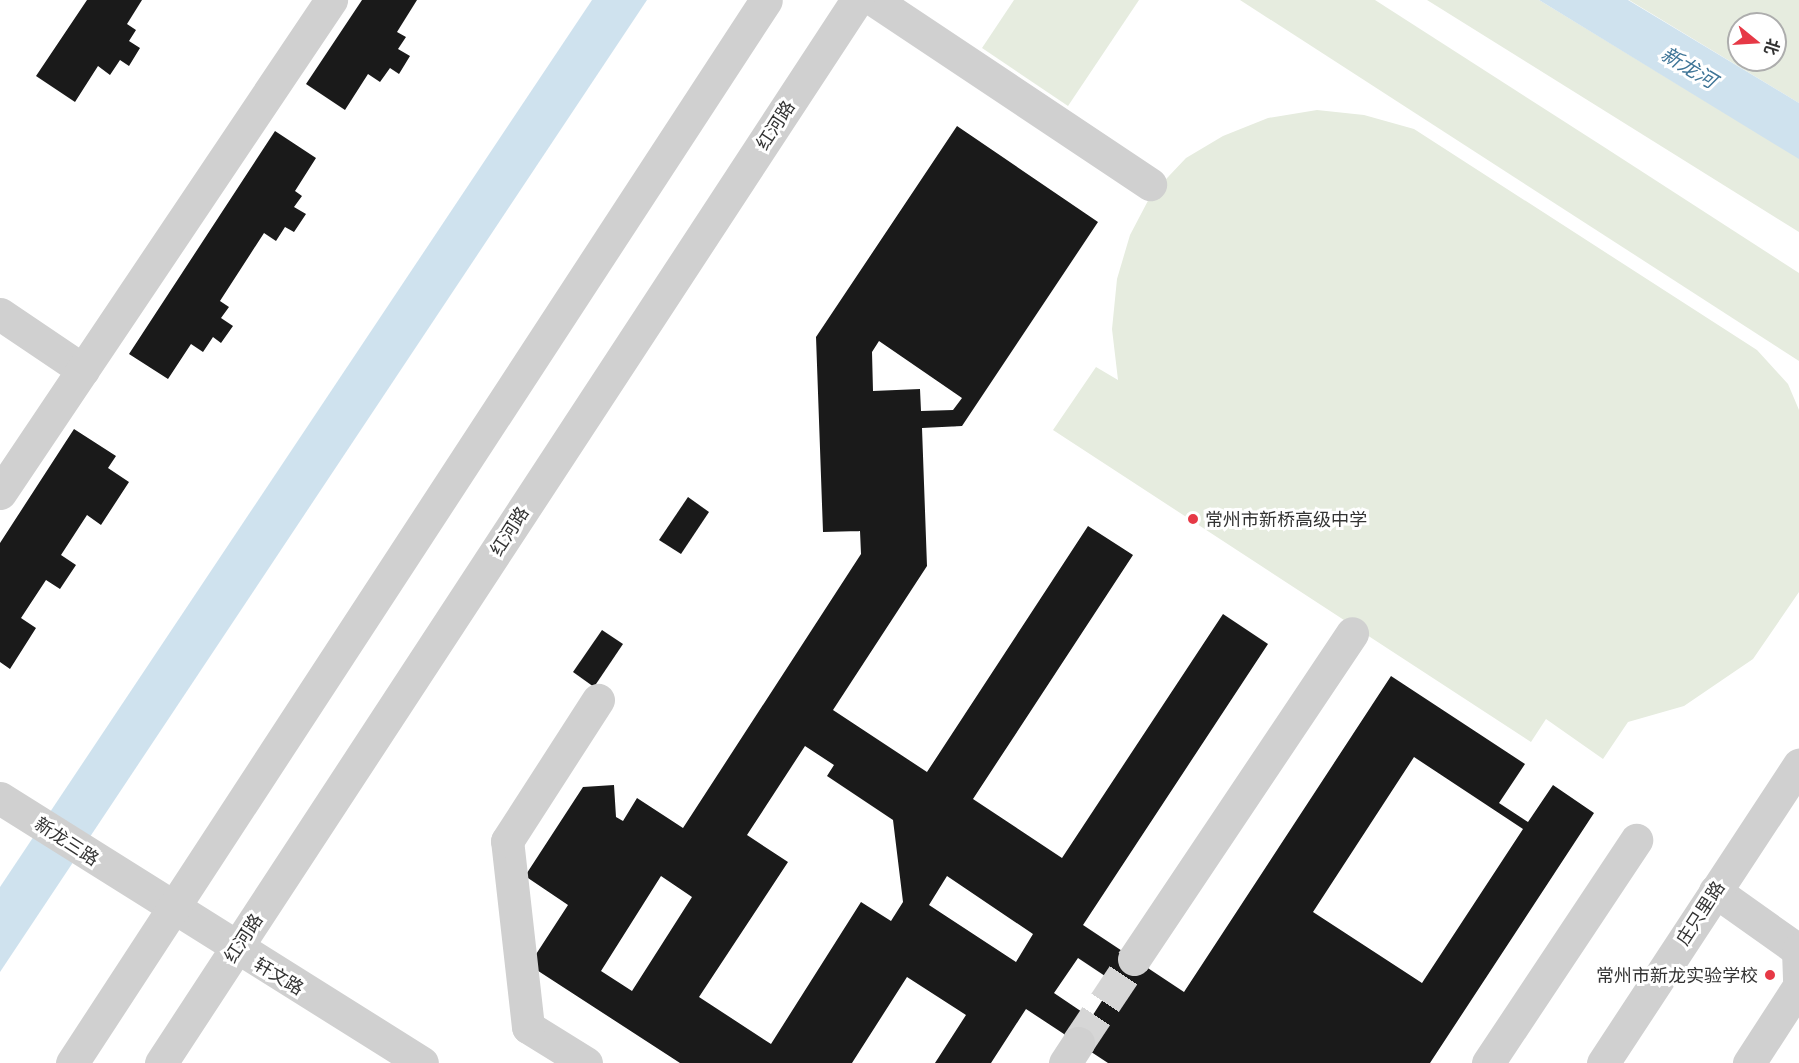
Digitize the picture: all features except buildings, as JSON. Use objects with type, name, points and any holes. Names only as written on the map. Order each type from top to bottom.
[{"type":"street","points":[[0,493],[331,0]]},
{"type":"street","points":[[72,1063],[766,0]]},
{"type":"street","name":"红河路","points":[[162,1063],[857,0]]},
{"type":"street","points":[[874,0],[1150,184]]},
{"type":"street","points":[[0,315],[83,370]]},
{"type":"street","points":[[1134,959],[1353,633]]},
{"type":"street","points":[[586,1063],[528,1027],[507,841],[598,700]]},
{"type":"street","name":"庄只里路","points":[[1603,1063],[1799,765]]},
{"type":"street","name":"新龙三路","points":[[0,798],[106,866]]},
{"type":"street","points":[[1488,1063],[1636,840]]},
{"type":"street","name":"轩文路","points":[[106,866],[422,1063]]},
{"type":"street","points":[[1715,891],[1798,950],[1799,986],[1749,1063]]},
{"type":"shaded area","points":[[1014,0],[1139,0],[1068,106],[982,48]]},
{"type":"shaded area","points":[[1240,0],[1375,0],[1604,147],[1799,273],[1799,361]]},
{"type":"shaded area","points":[[1427,0],[1539,0],[1799,158],[1799,232]]},
{"type":"shaded area","points":[[1629,0],[1799,0],[1799,103],[1748,72],[1787,72],[1787,12],[1727,12],[1727,59]]},
{"type":"shaded area","points":[[1317,110],[1364,115],[1414,129],[1757,350],[1788,384],[1799,410],[1799,592],[1753,659],[1684,706],[1628,722],[1603,759],[1546,719],[1531,742],[1053,430],[1096,367],[1118,380],[1112,329],[1117,279],[1130,235],[1151,195],[1186,158],[1223,136],[1268,118]]},
{"type":"water","points":[[592,0],[647,0],[0,972],[0,887]]},
{"type":"water","name":"新龙河","points":[[1539,0],[1628,0],[1727,60],[1727,72],[1748,72],[1799,103],[1799,159]]},
{"type":"tunnel","points":[[1078,1043],[1134,959]]},
{"type":"place","name":"常州市新桥高级中学","points":[[1193,519]]},
{"type":"place","name":"常州市新龙实验学校","points":[[1770,975]]}]
